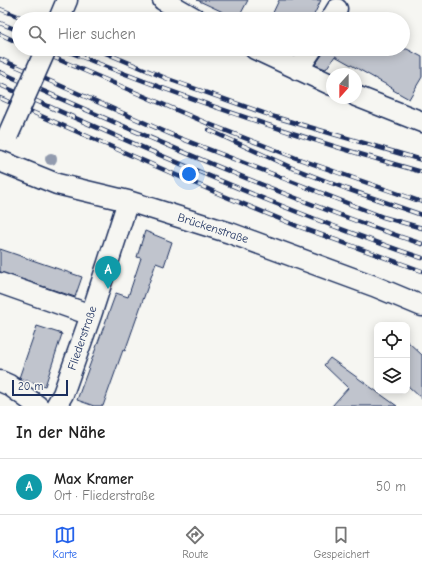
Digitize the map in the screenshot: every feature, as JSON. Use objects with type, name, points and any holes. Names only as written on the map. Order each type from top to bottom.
[{"type":"street","points":[[62,12],[67,0]]},
{"type":"street","points":[[163,0],[184,12]]},
{"type":"street","points":[[0,153],[43,56]]},
{"type":"street","points":[[269,56],[326,82]]},
{"type":"street","points":[[298,70],[307,56]]},
{"type":"street","points":[[362,98],[422,122]]},
{"type":"street","name":"Brückenstraße","points":[[0,161],[57,184],[128,201],[251,241],[374,286],[422,306]]},
{"type":"street","name":"Fliederstraße","points":[[56,406],[63,394],[91,315],[128,201]]},
{"type":"street","points":[[0,283],[91,315]]},
{"type":"street","points":[[0,381],[8,384],[38,406]]},
{"type":"building","points":[[197,0],[248,0],[242,12],[223,12]]},
{"type":"building","points":[[279,0],[321,0],[315,12],[273,12]]},
{"type":"building","points":[[410,51],[422,57],[422,77],[409,99],[393,90],[394,89],[362,71],[362,68],[356,68],[335,56],[410,56]]},
{"type":"building","points":[[321,56],[335,56],[326,68],[315,65]]},
{"type":"building","points":[[145,231],[172,242],[164,266],[156,263],[125,351],[123,350],[103,406],[94,406],[77,400],[116,293],[128,297],[141,258],[137,257]]},
{"type":"building","points":[[0,249],[82,277],[75,297],[0,272]]},
{"type":"building","points":[[37,326],[62,334],[45,386],[19,378]]},
{"type":"building","points":[[410,344],[422,355],[422,399],[410,388]]},
{"type":"building","points":[[330,358],[374,390],[374,394],[380,394],[397,406],[332,406],[348,388],[324,365]]},
{"type":"railway","points":[[0,9],[12,14]]},
{"type":"railway","points":[[0,23],[12,28]]},
{"type":"railway","points":[[0,34],[12,40]]},
{"type":"railway","points":[[50,56],[209,124],[296,158],[422,202]]},
{"type":"railway","points":[[79,56],[240,116],[422,172]]},
{"type":"railway","points":[[113,56],[168,79],[275,117],[422,160]]},
{"type":"railway","points":[[0,59],[177,137],[383,217],[422,228]]},
{"type":"railway","points":[[0,72],[262,185],[422,244]]},
{"type":"railway","points":[[0,85],[262,198],[422,258]]},
{"type":"railway","points":[[0,98],[224,196],[297,226],[422,271]]},
{"type":"railway","points":[[209,130],[290,167],[422,215]]},
{"type":"place","name":"Max Kramer","points":[[108,289]]}]
